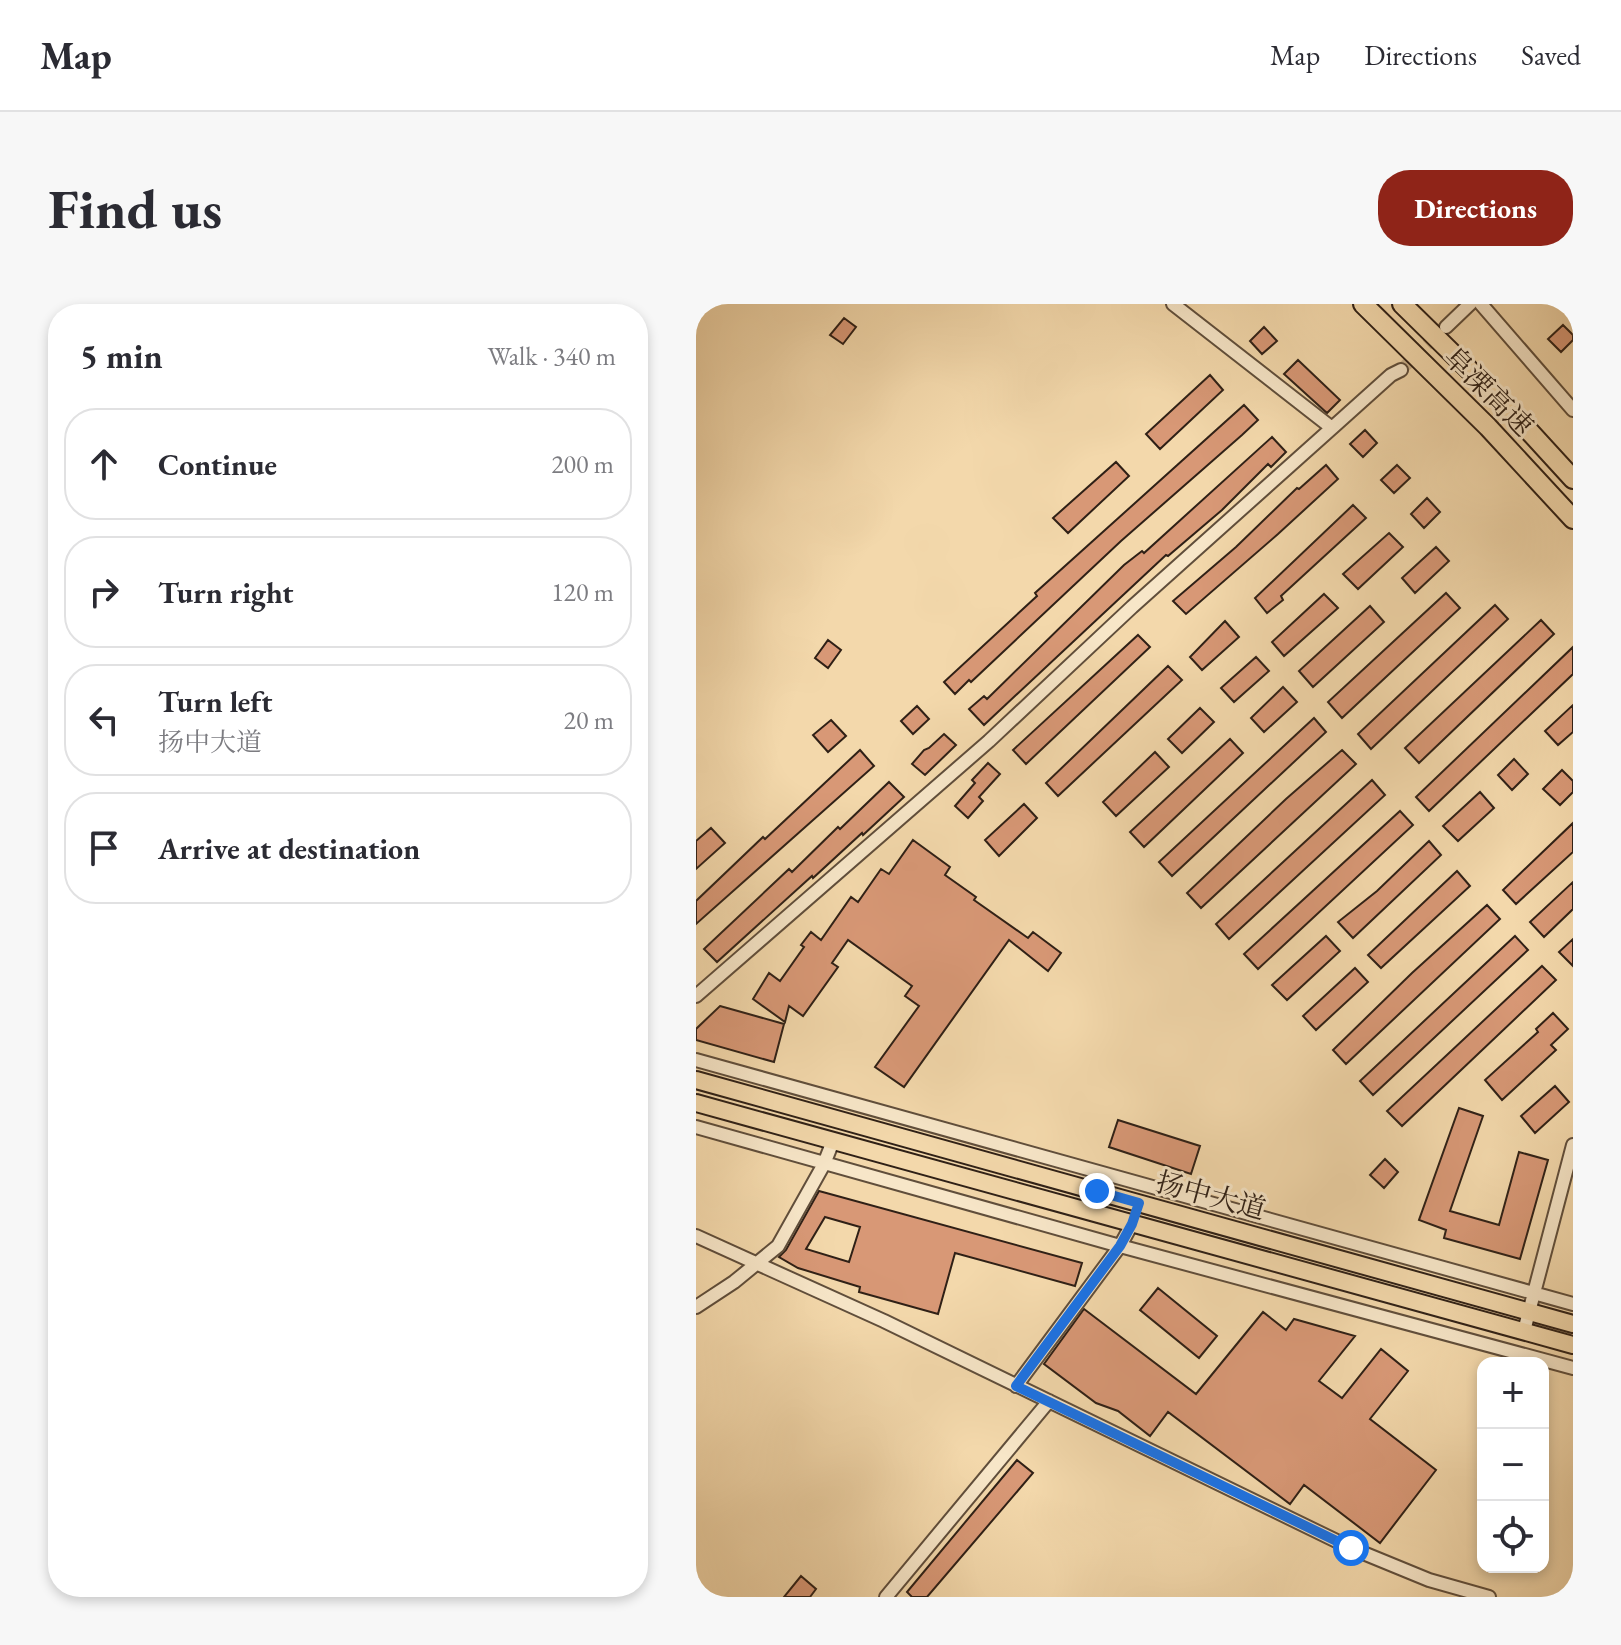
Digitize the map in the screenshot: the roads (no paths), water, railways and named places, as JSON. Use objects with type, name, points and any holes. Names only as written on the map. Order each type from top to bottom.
[{"type":"highway","name":"阜溧高速","points":[[1363,304],[1488,427],[1573,519]]},
{"type":"highway","name":"阜溧高速","points":[[1402,304],[1508,408],[1573,479]]},
{"type":"main road","name":"扬中大道","points":[[696,1080],[1573,1324]]},
{"type":"main road","name":"扬中大道","points":[[696,1103],[1573,1345]]},
{"type":"main road","points":[[833,1141],[840,1120]]},
{"type":"main road","points":[[1132,1224],[1139,1203]]},
{"type":"main road","points":[[1394,1294],[1399,1274]]},
{"type":"street","points":[[1173,304],[1332,428]]},
{"type":"street","points":[[1446,327],[1470,304]]},
{"type":"street","points":[[1481,304],[1573,410]]},
{"type":"street","points":[[696,996],[989,741],[1132,607],[1391,375],[1401,370]]},
{"type":"street","points":[[696,1060],[1573,1304]]},
{"type":"street","points":[[696,1127],[1573,1368]]},
{"type":"street","points":[[696,1307],[734,1282],[778,1246],[824,1164],[833,1141]]},
{"type":"street","points":[[1524,1331],[1573,1145]]},
{"type":"street","points":[[1016,1386],[1120,1246],[1132,1224]]},
{"type":"street","points":[[696,1236],[884,1321],[1351,1548],[1429,1580],[1489,1597]]},
{"type":"street","points":[[886,1597],[1049,1401]]},
{"type":"tunnel","points":[[1401,370],[1439,333]]}]
